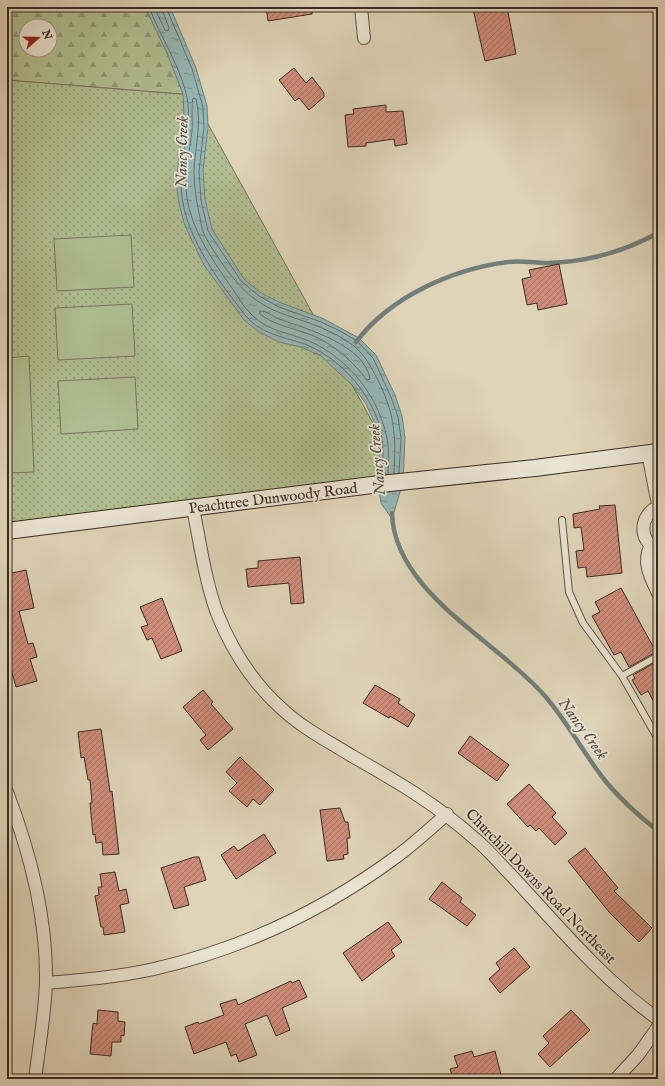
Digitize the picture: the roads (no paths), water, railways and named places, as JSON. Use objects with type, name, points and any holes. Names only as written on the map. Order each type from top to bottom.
[{"type":"main road","name":"Peachtree Dunwoody Road","points":[[7,531],[380,484],[653,453]]},
{"type":"street","points":[[361,7],[364,38]]},
{"type":"street","points":[[653,453],[658,506],[649,512],[644,520],[642,530],[645,538],[655,547],[647,554],[647,565],[658,593]]},
{"type":"street","name":"Churchill Downs Road Northeast","points":[[193,508],[209,586],[217,613],[234,650],[258,684],[280,708],[306,728],[420,795],[447,814],[476,840],[613,983],[638,1005],[658,1019]]},
{"type":"street","points":[[7,792],[29,858],[41,920],[46,983],[35,1079]]},
{"type":"street","points":[[46,983],[100,978],[153,969],[206,955],[257,936],[306,914],[353,887],[398,856],[447,814]]},
{"type":"street","points":[[616,1079],[638,1055],[658,1027]]},
{"type":"lane","points":[[562,520],[569,592],[583,623],[622,676],[658,739]]},
{"type":"lane","points":[[622,676],[658,656]]},
{"type":"water","points":[[145,7],[170,7],[196,68],[207,106],[208,127],[203,170],[205,199],[212,229],[244,279],[261,293],[281,303],[322,318],[359,338],[376,355],[395,395],[402,416],[405,438],[403,482],[392,519],[381,503],[379,490],[379,446],[375,424],[366,404],[353,386],[321,356],[301,347],[279,342],[259,332],[244,320],[204,265],[185,226],[179,204],[176,182],[184,117],[183,94],[167,53]]},
{"type":"waterway","points":[[356,342],[370,326],[405,298],[424,287],[445,278],[466,271],[513,261],[548,263],[591,258],[619,250],[658,233]]},
{"type":"waterway","name":"Nancy Creek","points":[[392,513],[397,541],[410,567],[429,591],[451,613],[524,675],[544,695],[561,716],[607,783],[631,808],[658,831]]}]
